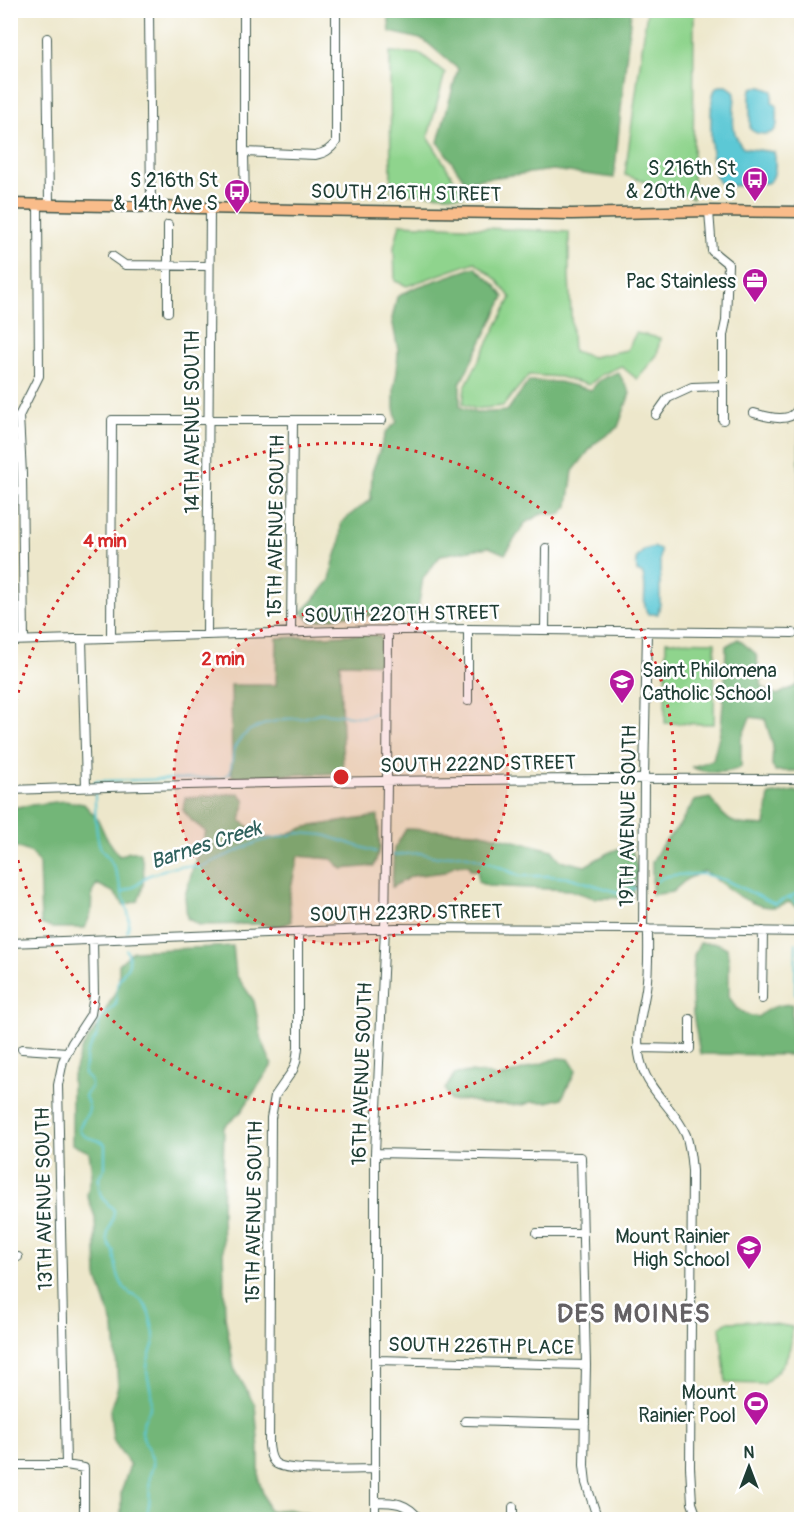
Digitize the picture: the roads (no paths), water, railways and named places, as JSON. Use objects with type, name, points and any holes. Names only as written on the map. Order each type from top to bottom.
[{"type":"main road","name":"SOUTH 216TH STREET","points":[[10,204],[572,213],[801,212]]},
{"type":"street","points":[[150,10],[148,13],[151,206]]},
{"type":"street","points":[[244,10],[245,209]]},
{"type":"street","points":[[244,152],[315,155],[331,149],[336,142],[336,10]]},
{"type":"street","points":[[24,640],[22,474],[15,416],[39,376],[47,38]]},
{"type":"street","name":"14TH AVENUE SOUTH","points":[[207,635],[210,208]]},
{"type":"street","points":[[709,211],[712,250],[728,264],[726,321],[723,335],[723,420]]},
{"type":"street","points":[[168,225],[168,312]]},
{"type":"street","points":[[112,256],[125,265],[209,266]]},
{"type":"street","points":[[754,413],[779,418],[794,415],[798,411],[801,402],[801,366]]},
{"type":"street","points":[[656,415],[668,398],[692,387],[723,386]]},
{"type":"street","points":[[111,638],[112,420],[382,420]]},
{"type":"street","name":"15TH AVENUE SOUTH","points":[[291,633],[293,420]]},
{"type":"street","points":[[10,475],[22,474]]},
{"type":"street","points":[[545,629],[546,548]]},
{"type":"street","points":[[468,629],[468,701]]},
{"type":"street","name":"SOUTH 220TH STREET","points":[[10,641],[468,629],[793,633]]},
{"type":"street","name":"16TH AVENUE SOUTH","points":[[375,1520],[375,1153],[384,928],[388,630]]},
{"type":"street","name":"19TH AVENUE SOUTH","points":[[647,631],[644,779],[648,974],[639,1023],[638,1048],[647,1079],[685,1133],[690,1155],[692,1179],[690,1467],[692,1503],[698,1520]]},
{"type":"street","points":[[82,639],[86,787]]},
{"type":"street","name":"SOUTH 222ND STREET","points":[[10,790],[387,781],[801,779]]},
{"type":"street","name":"SOUTH 223RD STREET","points":[[10,943],[384,928],[801,932]]},
{"type":"street","points":[[762,999],[763,931]]},
{"type":"street","name":"15TH AVENUE SOUTH","points":[[298,932],[296,1062],[275,1096],[271,1118],[270,1455],[275,1462],[284,1467],[375,1469]]},
{"type":"street","name":"13TH AVENUE SOUTH","points":[[66,1465],[58,1085],[63,1061],[87,1022],[93,1005],[93,940]]},
{"type":"street","points":[[638,1048],[690,1049],[690,1019]]},
{"type":"street","points":[[22,1049],[67,1052]]},
{"type":"street","points":[[375,1153],[581,1157],[586,1365],[584,1465],[586,1483],[598,1520]]},
{"type":"street","points":[[537,1233],[583,1233]]},
{"type":"street","name":"SOUTH 226TH PLACE","points":[[376,1360],[586,1365]]},
{"type":"street","points":[[465,1421],[585,1424]]},
{"type":"street","points":[[10,1465],[66,1465],[84,1468],[84,1520]]},
{"type":"street","points":[[375,1502],[405,1506],[413,1511],[420,1520]]},
{"type":"street","points":[[513,1507],[513,1520]]},
{"type":"water","points":[[727,86],[734,91],[734,129],[743,148],[774,152],[774,174],[767,183],[729,186],[720,183],[716,178],[712,156],[711,114],[714,92],[717,87]]},
{"type":"water","points":[[755,87],[773,91],[772,102],[777,106],[777,125],[776,129],[769,133],[758,133],[750,129],[750,93]]},
{"type":"water","points":[[654,547],[660,549],[660,604],[658,614],[648,614],[645,605],[644,578],[642,573],[637,572],[636,559],[644,550]]},
{"type":"waterway","points":[[122,892],[114,868],[102,850],[97,834],[95,781],[221,778],[230,773],[234,748],[250,730],[268,723],[320,713],[363,717],[374,713]]},
{"type":"waterway","name":"Barnes Creek","points":[[127,932],[129,917],[122,892],[136,886],[147,876],[169,868],[200,867],[260,841],[299,833],[324,835],[376,852]]},
{"type":"waterway","name":"Barnes Creek","points":[[393,855],[420,853],[437,857],[459,854],[488,862],[520,876],[571,878],[617,892],[637,888]]},
{"type":"waterway","name":"Barnes Creek","points":[[657,881],[674,875],[703,874],[725,880],[775,904],[802,891]]},
{"type":"waterway","points":[[789,897],[798,908],[797,923]]},
{"type":"waterway","points":[[795,994],[796,943]]},
{"type":"waterway","name":"Barnes Creek","points":[[126,949],[129,963],[118,983],[116,1004],[102,1018],[97,1036],[87,1052],[84,1074],[90,1080],[91,1087],[85,1096],[89,1109],[80,1126],[80,1132],[88,1138],[105,1144],[105,1167],[99,1177],[99,1189],[102,1198],[114,1210],[107,1236],[108,1241],[114,1251],[116,1268],[122,1284],[129,1293],[145,1305],[154,1333],[147,1369],[152,1401],[142,1427],[143,1438],[153,1461],[150,1475],[150,1497],[144,1520]]},
{"type":"place","name":"S 216th St & 20th Ave S","points":[[755,203]]},
{"type":"place","name":"S 216th St & 14th Ave S","points":[[237,215]]},
{"type":"place","name":"Pac Stainless","points":[[755,304]]},
{"type":"place","name":"Saint Philomena Catholic School","points":[[622,705]]},
{"type":"place","name":"Mount Rainier High School","points":[[749,1271]]},
{"type":"place","name":"Mount Rainier Pool","points":[[756,1427]]},
{"type":"district","name":"DES MOINES","points":[[634,1314]]}]
